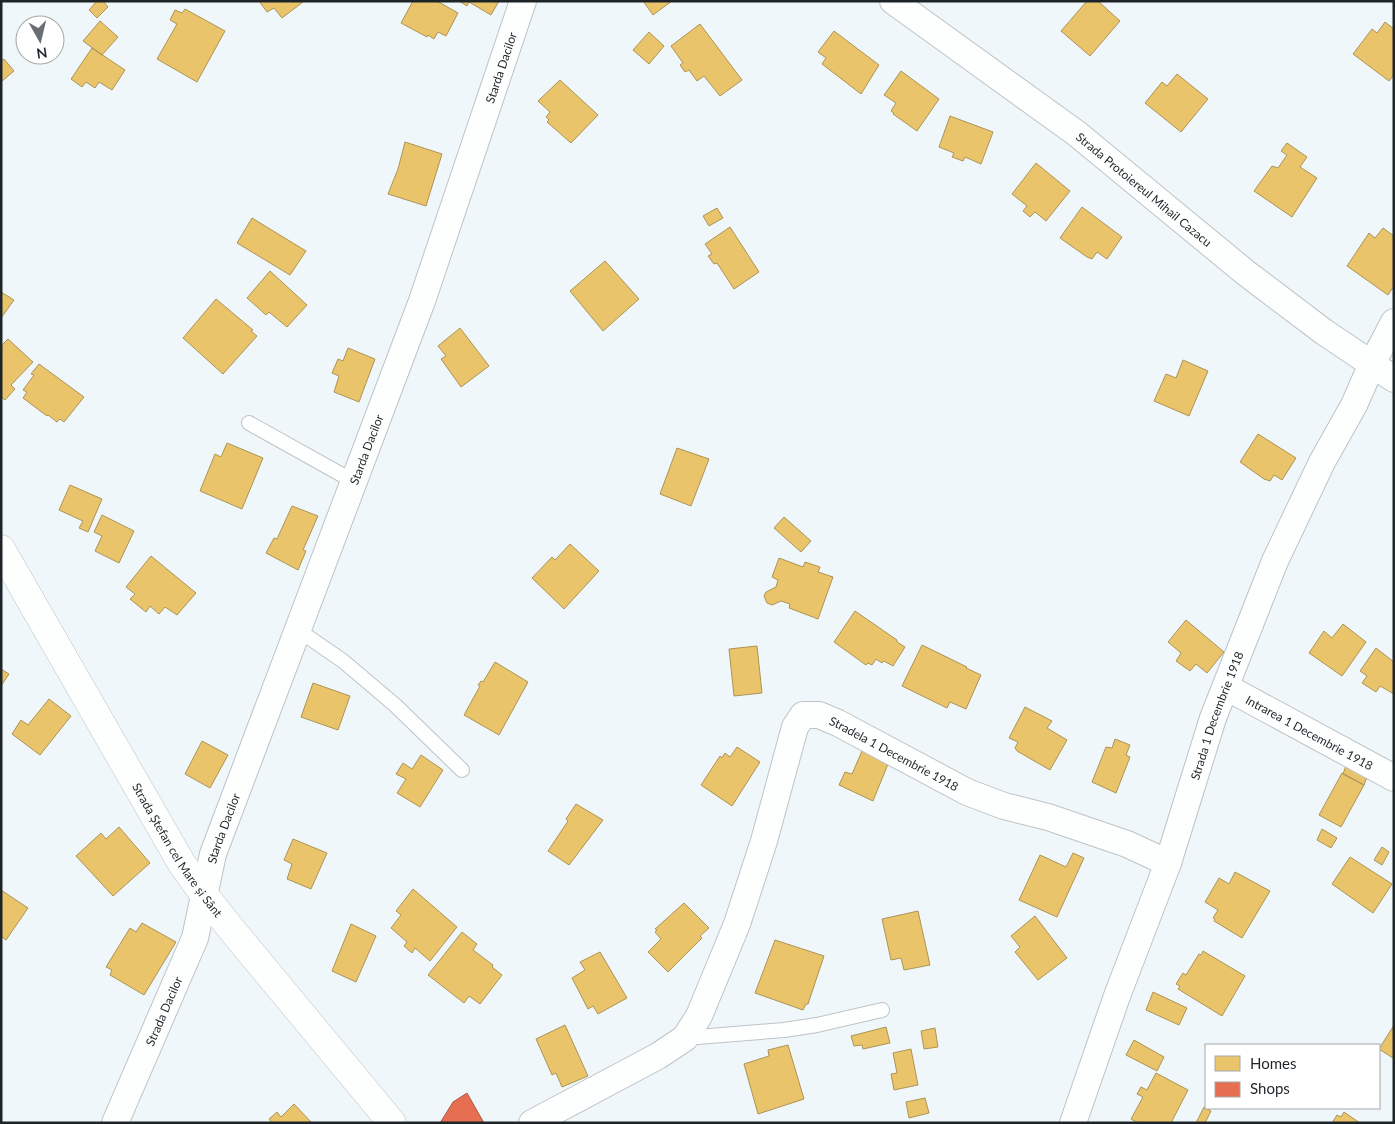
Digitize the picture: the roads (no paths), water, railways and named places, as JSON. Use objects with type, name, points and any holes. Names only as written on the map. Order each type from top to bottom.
[{"type":"street","name":"Starda Dacilor","points":[[205,896],[213,854],[422,301],[523,1]]},
{"type":"street","name":"Strada Protoiereul Mihail Cazacu","points":[[893,1],[1076,133],[1246,273],[1324,332],[1394,379]]},
{"type":"street","name":"Strada 1 Decembrie 1918","points":[[1073,1123],[1117,996],[1168,863],[1213,718],[1275,561],[1322,462],[1354,405],[1372,364],[1394,322]]},
{"type":"street","name":"Strada Ștefan cel Mare și Sânt","points":[[1,549],[178,856],[205,896],[392,1123]]},
{"type":"street","name":"Intrarea 1 Decembrie 1918","points":[[1226,687],[1394,778]]},
{"type":"street","name":"Stradela 1 Decembrie 1918","points":[[532,1123],[658,1056],[685,1038],[699,1016],[737,924],[764,842],[795,727],[803,715],[819,715],[838,723],[967,792],[1004,806],[1048,817],[1127,844],[1168,863]]},
{"type":"street","name":"Strada Dacilor","points":[[115,1123],[195,938],[205,896]]},
{"type":"lane","points":[[249,422],[353,481]]},
{"type":"lane","points":[[298,630],[343,661],[396,705],[462,770]]},
{"type":"lane","name":"Stradela 1 Decembrie 1918","points":[[685,1038],[784,1030],[817,1025],[882,1010]]}]
